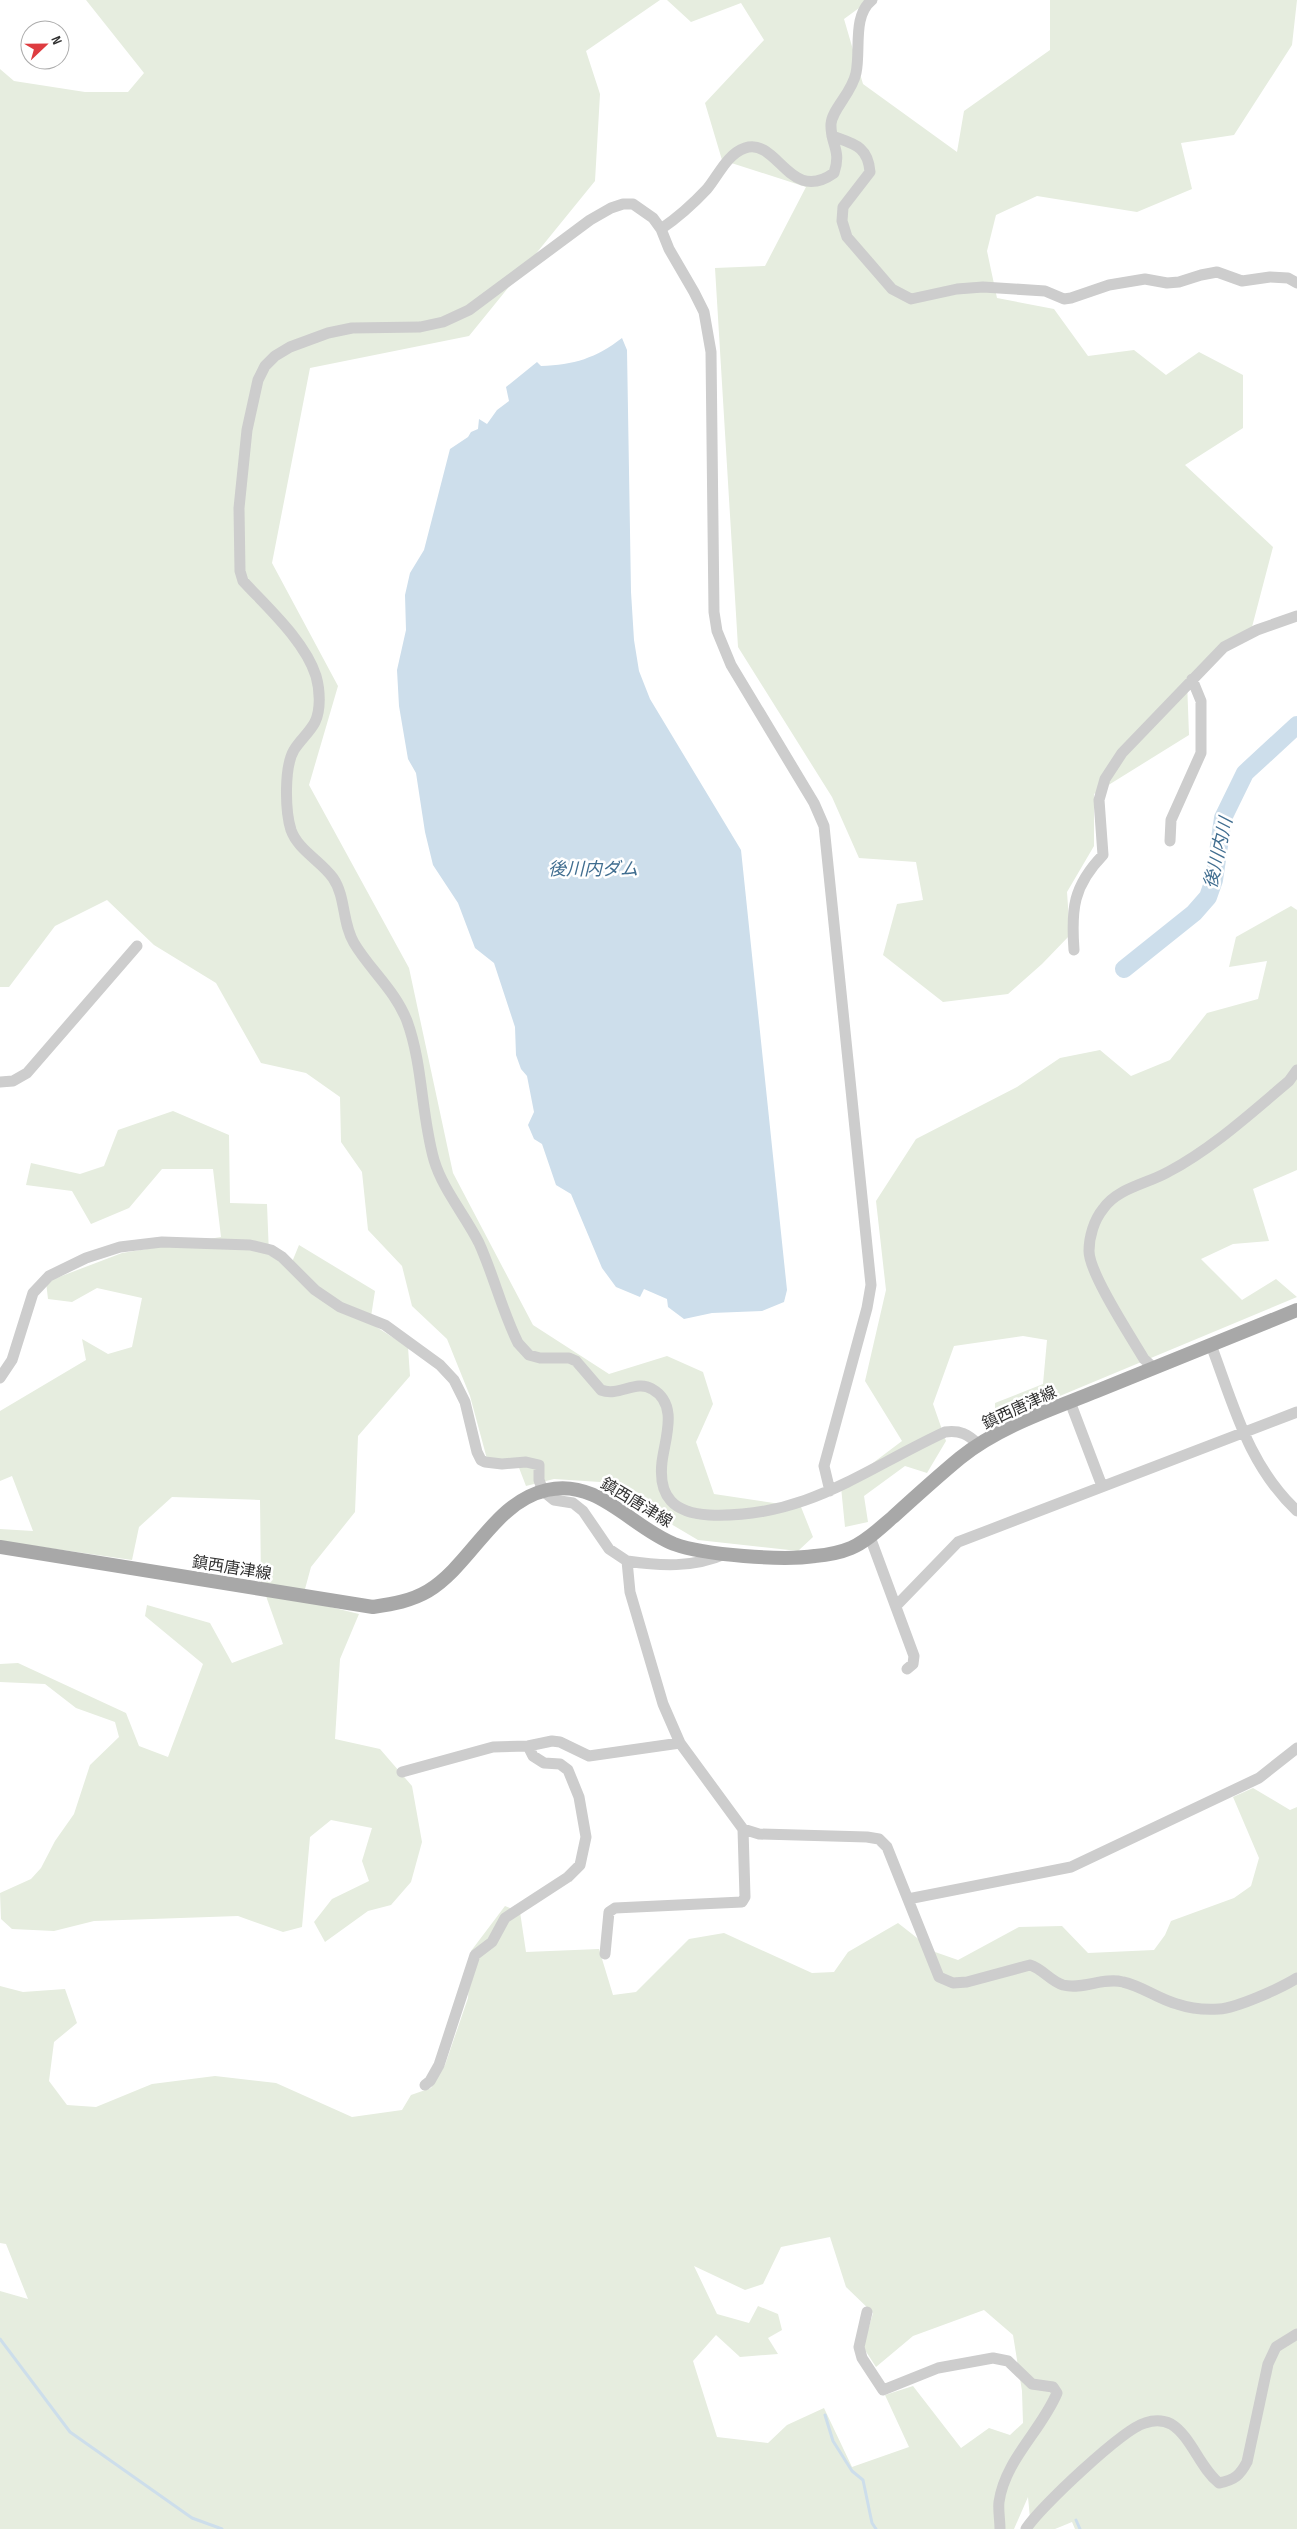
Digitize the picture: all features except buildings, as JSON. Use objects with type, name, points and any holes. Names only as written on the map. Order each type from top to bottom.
[{"type":"main road","name":"鎮西唐津線","points":[[0,1547],[373,1607],[410,1600],[428,1591],[445,1578],[509,1510],[528,1497],[557,1488],[582,1490],[600,1497],[648,1530],[673,1544],[694,1550],[787,1558],[812,1557],[844,1550],[870,1537],[962,1457],[1013,1425],[1297,1310]]},
{"type":"street","points":[[661,229],[675,220],[706,190],[731,158],[746,148],[760,148],[791,175],[805,181],[814,183],[824,180],[834,173],[838,154],[832,136],[831,124],[834,113],[849,93],[856,75],[860,18],[866,5],[872,0]]},
{"type":"street","points":[[832,136],[857,145],[869,158],[870,172],[844,207],[842,221],[847,237],[892,289],[911,299],[957,289],[983,287],[1045,291],[1064,299],[1109,286],[1145,279],[1167,283],[1180,282],[1217,272],[1242,281],[1270,277],[1288,278],[1297,283]]},
{"type":"street","points":[[830,1492],[824,1466],[867,1308],[871,1285],[824,826],[814,803],[731,665],[717,631],[714,612],[709,333],[704,312],[669,250],[661,229],[643,209],[633,204],[623,204],[590,220],[469,310],[443,322],[420,327],[352,328],[328,333],[290,347],[275,356],[265,366],[258,380],[247,430],[239,508],[240,571],[243,580],[304,650],[316,676],[320,702],[315,723],[294,750],[288,769],[288,821],[292,833],[299,844],[322,864],[334,880],[342,902],[347,928],[354,943],[393,993],[406,1020],[416,1053],[427,1133],[435,1163],[478,1243],[518,1343],[529,1355],[540,1358],[569,1358],[576,1361],[601,1390],[617,1392],[637,1386],[645,1386],[661,1396],[669,1411],[669,1422],[664,1445],[662,1484],[666,1495],[673,1504],[685,1511],[699,1514],[738,1516],[774,1511],[830,1492],[945,1432],[958,1430],[970,1436],[979,1445]]},
{"type":"street","points":[[1074,950],[1071,917],[1077,893],[1091,867],[1104,855],[1099,800],[1105,779],[1122,753],[1224,648],[1257,630],[1297,616]]},
{"type":"street","points":[[1169,836],[1171,820],[1201,753],[1201,701],[1192,679]]},
{"type":"street","points":[[0,1082],[13,1081],[27,1074],[137,946]]},
{"type":"street","points":[[1154,1368],[1144,1359],[1095,1272],[1089,1253],[1092,1230],[1103,1208],[1118,1195],[1169,1172],[1226,1133],[1289,1080],[1297,1070]]},
{"type":"street","points":[[0,1378],[12,1360],[33,1293],[49,1276],[86,1258],[120,1247],[162,1242],[250,1245],[271,1250],[282,1257],[315,1290],[340,1307],[385,1325],[440,1365],[454,1380],[465,1402],[477,1452],[481,1460],[502,1464],[526,1462],[539,1464],[539,1480],[543,1491],[554,1500],[573,1503],[583,1511],[609,1550],[627,1560],[663,1566],[712,1559],[726,1553]]},
{"type":"street","points":[[1211,1345],[1243,1432],[1257,1464],[1285,1500],[1297,1511]]},
{"type":"street","points":[[1072,1407],[1102,1486]]},
{"type":"street","points":[[896,1606],[958,1542],[1297,1412]]},
{"type":"street","points":[[870,1537],[914,1656],[913,1664],[906,1669]]},
{"type":"street","points":[[605,1954],[608,1912],[615,1908],[742,1902],[745,1897],[743,1829],[680,1743],[663,1704],[630,1592],[627,1560]]},
{"type":"street","points":[[402,1772],[493,1747],[528,1746],[552,1741],[588,1756],[680,1743]]},
{"type":"street","points":[[425,2085],[430,2081],[439,2065],[474,1954],[492,1942],[505,1918],[568,1877],[580,1865],[586,1837],[579,1797],[568,1770],[560,1764],[544,1763],[533,1756],[528,1746]]},
{"type":"street","points":[[908,1899],[1071,1867],[1259,1778],[1297,1748]]},
{"type":"street","points":[[743,1829],[759,1834],[880,1839],[887,1847],[939,1977],[953,1982],[967,1982],[1030,1965],[1039,1968],[1051,1979],[1063,1985],[1078,1986],[1114,1980],[1129,1983],[1176,2004],[1220,2009],[1277,1989],[1297,1978]]},
{"type":"street","points":[[867,2312],[859,2347],[862,2358],[883,2390],[938,2368],[993,2358],[1008,2361],[1032,2384],[1053,2387],[1057,2393],[1049,2412],[1010,2468],[1000,2502],[1000,2529]]},
{"type":"street","points":[[1026,2529],[1034,2516],[1063,2488],[1123,2436],[1143,2423],[1160,2420],[1172,2425],[1190,2446],[1210,2476],[1219,2483],[1230,2481],[1241,2474],[1247,2462],[1268,2364],[1276,2347],[1297,2334]]},
{"type":"shaded area","points":[[86,0],[660,0],[586,51],[600,94],[595,181],[469,336],[310,368],[272,563],[338,686],[309,785],[409,968],[453,1173],[533,1325],[609,1374],[667,1356],[703,1372],[713,1404],[696,1442],[714,1494],[801,1507],[813,1537],[798,1551],[698,1540],[600,1482],[554,1479],[526,1486],[516,1460],[487,1459],[470,1396],[447,1339],[412,1306],[402,1266],[368,1230],[362,1172],[341,1142],[340,1097],[306,1073],[261,1063],[216,983],[154,945],[107,900],[55,926],[9,987],[0,987],[0,69],[14,81],[85,92],[128,92],[144,73]]},
{"type":"shaded area","points":[[667,0],[870,0],[844,19],[863,84],[957,152],[964,111],[1050,50],[1050,0],[1297,0],[1292,45],[1234,135],[1181,143],[1192,189],[1137,212],[1037,196],[996,215],[987,251],[997,298],[1054,309],[1088,356],[1134,350],[1166,375],[1199,352],[1243,375],[1243,428],[1185,465],[1273,547],[1252,627],[1187,681],[1189,735],[1094,794],[1094,846],[1067,892],[1070,935],[1042,964],[1008,994],[943,1002],[883,955],[897,904],[923,900],[916,862],[859,858],[832,797],[738,647],[715,268],[765,266],[806,187],[722,160],[705,103],[764,40],[741,3],[691,22]]},
{"type":"shaded area","points":[[1291,906],[1297,910],[1297,1170],[1253,1189],[1269,1241],[1233,1244],[1201,1259],[1242,1300],[1276,1279],[1297,1297],[995,1423],[995,1403],[1043,1384],[1047,1340],[1023,1336],[954,1346],[933,1404],[946,1441],[927,1473],[905,1466],[864,1496],[868,1522],[845,1527],[841,1487],[902,1441],[865,1381],[886,1290],[876,1201],[916,1139],[1017,1087],[1060,1058],[1100,1050],[1131,1076],[1170,1060],[1207,1013],[1258,999],[1267,961],[1229,967],[1236,937]]},
{"type":"shaded area","points":[[173,1111],[229,1135],[230,1203],[267,1204],[269,1255],[290,1267],[299,1245],[375,1291],[370,1323],[408,1347],[410,1376],[358,1436],[355,1512],[311,1567],[302,1600],[359,1614],[340,1659],[335,1739],[380,1749],[412,1786],[422,1842],[411,1882],[391,1905],[368,1911],[325,1942],[314,1922],[332,1899],[369,1881],[362,1861],[372,1828],[331,1820],[310,1837],[302,1927],[283,1932],[238,1916],[94,1921],[54,1931],[12,1929],[1,1919],[0,1893],[31,1879],[41,1868],[55,1841],[74,1814],[90,1765],[119,1737],[115,1722],[76,1708],[45,1684],[0,1682],[0,1664],[18,1663],[126,1713],[139,1746],[168,1757],[203,1664],[145,1616],[147,1605],[210,1623],[232,1663],[283,1644],[261,1582],[260,1500],[172,1497],[139,1527],[132,1560],[0,1541],[0,1529],[33,1531],[12,1476],[0,1481],[0,1411],[86,1360],[82,1339],[108,1354],[132,1347],[142,1298],[97,1288],[72,1302],[48,1299],[46,1282],[122,1253],[221,1237],[213,1169],[162,1169],[129,1208],[91,1224],[72,1191],[26,1185],[31,1163],[80,1174],[104,1166],[118,1130]]},
{"type":"shaded area","points":[[1253,1788],[1290,1810],[1297,1807],[1297,2529],[1075,2529],[1072,2522],[1055,2529],[1031,2529],[1028,2497],[1014,2529],[0,2529],[0,2291],[28,2299],[6,2244],[0,2243],[0,1986],[23,1992],[65,1989],[77,2023],[54,2042],[49,2081],[67,2105],[96,2107],[152,2084],[215,2076],[276,2083],[352,2117],[402,2110],[411,2095],[431,2088],[445,2065],[468,1998],[471,1951],[505,1906],[520,1912],[526,1952],[599,1949],[613,1995],[636,1992],[689,1939],[724,1933],[812,1973],[834,1972],[848,1952],[898,1923],[935,1952],[958,1960],[1019,1927],[1062,1926],[1088,1953],[1154,1950],[1165,1935],[1171,1921],[1234,1898],[1251,1886],[1259,1858],[1233,1797]],"holes":[[[830,2237],[846,2287],[873,2313],[863,2347],[876,2367],[913,2336],[984,2310],[1013,2335],[1022,2391],[1023,2423],[1010,2435],[989,2428],[961,2448],[913,2386],[885,2395],[909,2447],[852,2467],[824,2408],[787,2425],[768,2443],[717,2437],[693,2361],[716,2335],[740,2357],[778,2354],[768,2338],[782,2330],[778,2314],[758,2306],[749,2323],[717,2314],[694,2266],[745,2290],[763,2284],[781,2247]]]},
{"type":"water","name":"後川内ダム","points":[[622,338],[627,350],[631,592],[634,640],[639,671],[650,699],[741,850],[787,1290],[784,1302],[762,1311],[712,1313],[684,1319],[668,1307],[667,1299],[644,1289],[640,1297],[616,1287],[602,1268],[571,1194],[556,1185],[542,1144],[534,1139],[528,1125],[534,1112],[527,1076],[521,1069],[516,1055],[515,1027],[494,963],[475,948],[458,903],[433,865],[425,832],[416,773],[408,759],[399,706],[397,670],[406,630],[405,595],[410,573],[424,550],[450,449],[468,437],[471,432],[478,429],[479,419],[487,424],[497,410],[509,401],[506,387],[537,362],[541,366],[574,362],[603,351]]},
{"type":"waterway","name":"後川内川","points":[[1124,969],[1194,913],[1208,897],[1214,880],[1223,818],[1245,773],[1297,725]]},
{"type":"waterway","points":[[0,2339],[70,2432],[192,2518],[222,2529]]},
{"type":"waterway","points":[[825,2415],[833,2441],[852,2471],[863,2480],[872,2523],[876,2529]]},
{"type":"waterway","points":[[1076,2520],[1080,2529]]}]
